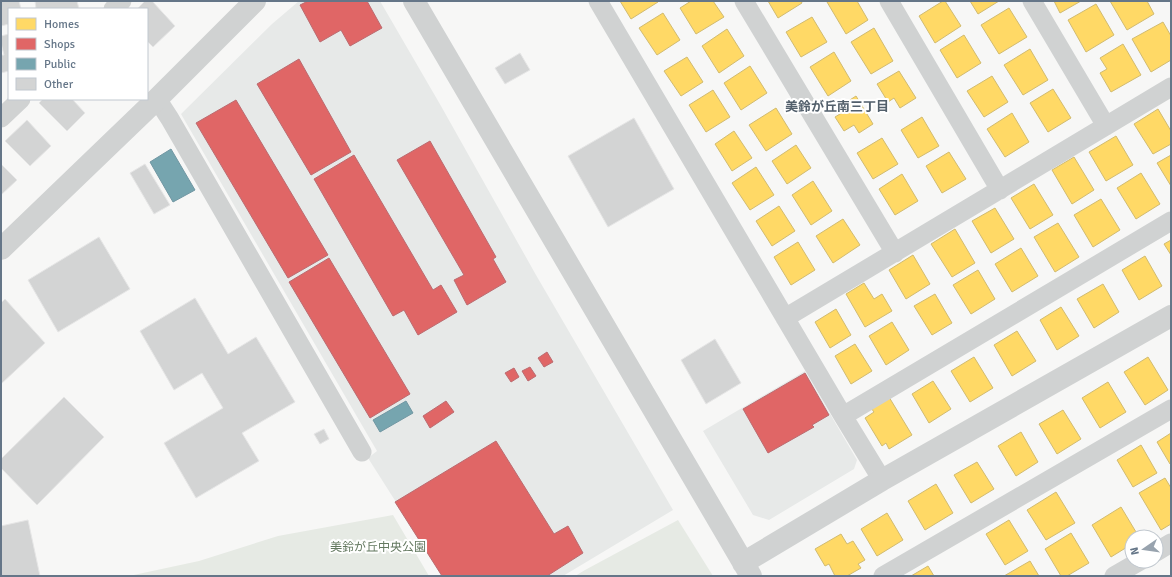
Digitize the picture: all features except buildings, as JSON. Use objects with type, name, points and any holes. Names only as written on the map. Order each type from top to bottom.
[{"type":"street","points":[[114,8],[122,1]]},
{"type":"street","points":[[1,249],[157,99],[255,1]]},
{"type":"street","points":[[414,1],[747,570],[882,480],[1171,316]]},
{"type":"street","points":[[598,1],[882,480]]},
{"type":"street","points":[[744,1],[895,253]]},
{"type":"street","points":[[889,1],[1000,190]]},
{"type":"street","points":[[1032,1],[1106,126]]},
{"type":"street","points":[[785,318],[1171,87]]},
{"type":"street","points":[[157,99],[362,452]]},
{"type":"street","points":[[1,118],[20,100]]},
{"type":"street","points":[[843,416],[1171,221]]},
{"type":"street","points":[[883,576],[1171,409]]},
{"type":"street","points":[[1114,576],[1126,569]]},
{"type":"shaded area","points":[[299,1],[380,1],[536,275],[673,510],[563,576],[443,576],[368,458],[377,451],[181,114],[272,24]]},
{"type":"shaded area","points":[[805,371],[857,460],[854,469],[769,520],[753,515],[703,431]]},
{"type":"green space","name":"美鈴が丘中央公園","points":[[393,515],[429,576],[129,576],[199,561],[278,536]]},
{"type":"green space","points":[[678,520],[713,576],[575,576],[585,570]]},
{"type":"district","name":"美鈴が丘南三丁目","points":[[837,107]]}]
